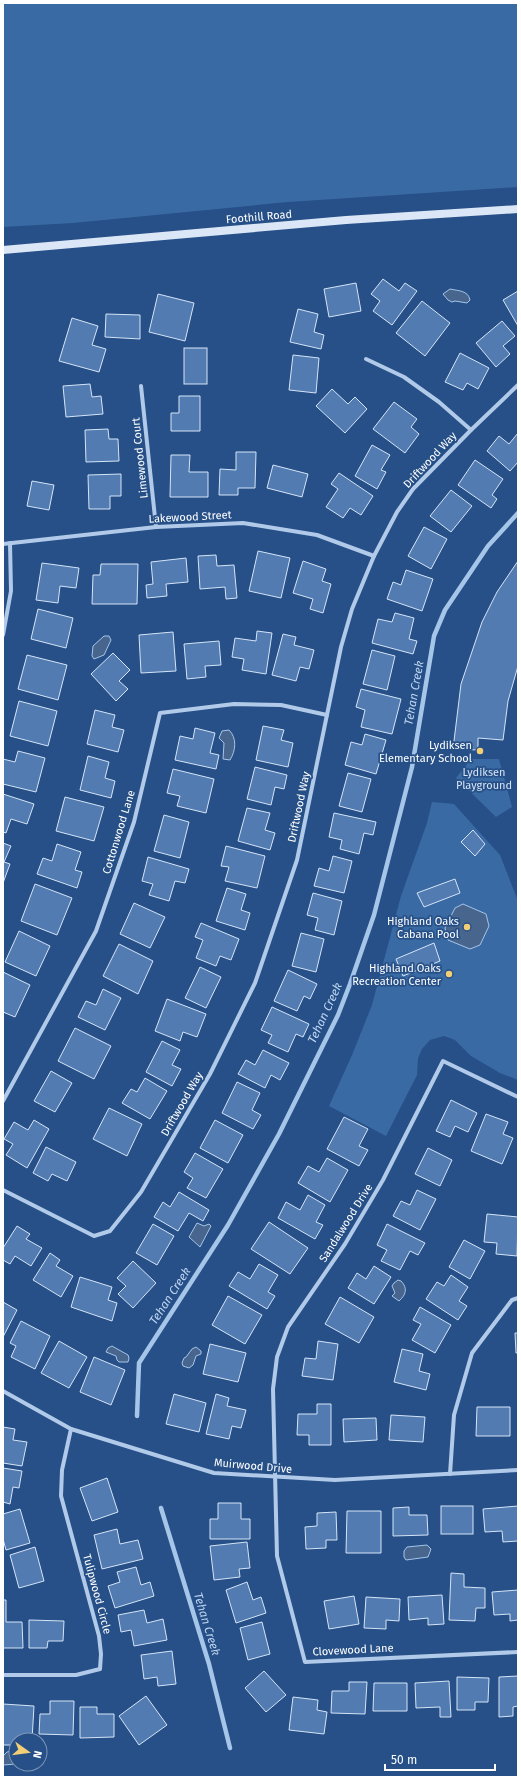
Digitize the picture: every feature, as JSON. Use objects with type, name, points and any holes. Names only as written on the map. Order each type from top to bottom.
[{"type":"main road","name":"Foothill Road","points":[[3,250],[346,220],[518,209]]},
{"type":"street","points":[[366,359],[404,377],[439,402],[471,430]]},
{"type":"street","name":"Driftwood Way","points":[[3,1190],[94,1236],[110,1231],[141,1192],[210,1074],[254,983],[297,860],[341,647],[352,609],[374,556],[397,512],[413,489],[518,385]]},
{"type":"street","name":"Limewood Court","points":[[141,386],[156,527]]},
{"type":"street","name":"Lakewood Street","points":[[3,544],[156,527],[243,524],[317,535],[374,556]]},
{"type":"street","points":[[3,635],[11,591],[10,543]]},
{"type":"street","name":"Cottonwood Lane","points":[[3,1100],[96,931],[134,822],[160,713],[234,704],[281,705],[327,715]]},
{"type":"street","name":"Sandalwood Drive","points":[[274,1478],[273,1389],[277,1357],[288,1327],[346,1244],[379,1186],[443,1061],[518,1097]]},
{"type":"street","points":[[450,1474],[454,1414],[472,1353],[512,1300],[518,1298]]},
{"type":"street","name":"Muirwood Drive","points":[[3,1392],[72,1429],[214,1473],[274,1478],[336,1480],[518,1470]]},
{"type":"street","name":"Tulipwood Circle","points":[[3,1675],[76,1675],[100,1669],[101,1654],[99,1636],[61,1496],[62,1470],[72,1429]]},
{"type":"street","name":"Clovewood Lane","points":[[274,1478],[277,1556],[305,1662],[518,1652]]},
{"type":"green space","points":[[3,3],[518,3],[518,187],[288,202],[73,223],[3,227]]},
{"type":"green space","name":"Lydiksen Playground","points":[[471,759],[499,759],[512,807],[496,817],[456,778]]},
{"type":"green space","name":"Highland Oaks Recreation Center","points":[[432,802],[454,804],[500,855],[518,901],[518,1080],[500,1073],[471,1056],[455,1040],[444,1036],[430,1040],[422,1049],[418,1058],[417,1075],[386,1136],[329,1106],[372,1005],[401,896],[427,823]]},
{"type":"shaded area","points":[[450,289],[467,294],[470,300],[467,303],[452,302],[448,300],[443,294]]},
{"type":"shaded area","points":[[104,636],[109,636],[111,640],[104,655],[94,659],[92,656],[93,646]]},
{"type":"shaded area","points":[[229,730],[232,733],[235,744],[234,752],[230,760],[223,759],[224,743],[219,738],[222,731]]},
{"type":"shaded area","name":"Highland Oaks Cabana Pool","points":[[463,904],[486,914],[489,926],[480,945],[470,949],[448,940],[445,928],[455,908]]},
{"type":"shaded area","points":[[197,1223],[204,1226],[209,1224],[211,1226],[200,1247],[189,1237]]},
{"type":"shaded area","points":[[398,1280],[405,1286],[405,1294],[399,1301],[392,1296],[395,1293],[392,1286]]},
{"type":"shaded area","points":[[112,1346],[128,1355],[128,1362],[119,1362],[116,1356],[106,1352],[108,1348]]},
{"type":"shaded area","points":[[196,1347],[201,1351],[201,1354],[196,1356],[193,1365],[189,1368],[183,1366],[182,1363],[184,1358],[192,1349]]},
{"type":"shaded area","points":[[427,1545],[431,1549],[428,1557],[406,1560],[404,1557],[404,1551],[407,1547]]},
{"type":"shaded area","points":[[7,1752],[8,1765],[3,1765],[3,1756]]},
{"type":"building","points":[[383,279],[399,291],[405,283],[417,291],[392,325],[373,311],[380,301],[371,294]]},
{"type":"building","points":[[356,283],[361,311],[329,317],[324,289]]},
{"type":"building","points":[[518,291],[518,326],[503,300]]},
{"type":"building","points":[[158,294],[194,303],[185,341],[149,332]]},
{"type":"building","points":[[422,301],[450,323],[425,356],[396,333]]},
{"type":"building","points":[[298,309],[318,314],[314,332],[324,335],[321,349],[290,342]]},
{"type":"building","points":[[106,314],[140,315],[140,339],[105,337]]},
{"type":"building","points":[[72,318],[98,326],[92,345],[106,349],[99,372],[59,361]]},
{"type":"building","points":[[502,321],[515,336],[503,346],[510,354],[496,367],[476,343]]},
{"type":"building","points":[[184,348],[207,348],[207,384],[184,384]]},
{"type":"building","points":[[460,353],[489,368],[478,389],[467,383],[463,390],[445,382]]},
{"type":"building","points":[[293,355],[319,358],[316,393],[289,390]]},
{"type":"building","points":[[90,384],[92,397],[101,396],[103,414],[66,417],[63,386]]},
{"type":"building","points":[[332,389],[348,404],[355,397],[367,409],[345,433],[316,406]]},
{"type":"building","points":[[179,396],[200,396],[200,431],[171,431],[171,413],[179,413]]},
{"type":"building","points":[[394,402],[417,419],[411,427],[419,434],[405,453],[373,429]]},
{"type":"building","points":[[108,429],[109,439],[118,439],[119,461],[86,462],[85,430]]},
{"type":"building","points":[[518,433],[518,462],[510,471],[487,451],[499,436],[509,444]]},
{"type":"building","points":[[372,445],[390,455],[381,470],[386,472],[377,489],[355,476]]},
{"type":"building","points":[[236,452],[256,452],[255,488],[238,488],[238,495],[219,495],[220,469],[236,470]]},
{"type":"building","points":[[171,455],[190,455],[189,472],[208,472],[208,497],[170,497]]},
{"type":"building","points":[[475,460],[503,479],[492,495],[497,499],[491,508],[458,485]]},
{"type":"building","points":[[273,465],[308,474],[302,497],[267,488]]},
{"type":"building","points":[[339,473],[373,496],[361,515],[350,508],[343,518],[326,507],[338,489],[331,484]]},
{"type":"building","points":[[121,474],[121,496],[110,496],[110,509],[89,509],[88,475]]},
{"type":"building","points":[[32,481],[54,485],[49,510],[27,506]]},
{"type":"building","points":[[451,490],[472,506],[451,532],[430,516]]},
{"type":"building","points":[[424,527],[447,539],[431,569],[408,556]]},
{"type":"building","points":[[258,551],[290,558],[281,598],[249,591]]},
{"type":"building","points":[[216,555],[217,566],[234,565],[237,598],[226,599],[225,587],[200,589],[198,556]]},
{"type":"building","points":[[186,558],[188,582],[166,584],[167,596],[147,598],[146,585],[153,584],[151,562]]},
{"type":"building","points":[[303,561],[326,569],[322,581],[331,584],[323,613],[310,609],[313,599],[293,593]]},
{"type":"building","points":[[518,561],[518,666],[508,701],[503,740],[478,738],[478,750],[453,749],[461,684],[482,622],[497,592]]},
{"type":"building","points":[[42,563],[79,568],[76,588],[60,586],[58,603],[36,600]]},
{"type":"building","points":[[101,564],[138,564],[137,604],[92,604],[93,575],[100,575]]},
{"type":"building","points":[[406,570],[433,579],[422,611],[387,599],[393,582],[401,585]]},
{"type":"building","points":[[38,609],[73,618],[66,648],[31,639]]},
{"type":"building","points":[[395,613],[414,618],[409,639],[417,641],[413,654],[372,643],[378,619],[392,622]]},
{"type":"building","points":[[257,631],[272,633],[266,674],[242,670],[244,659],[232,657],[235,638],[256,641]]},
{"type":"building","points":[[173,632],[176,671],[141,673],[139,635]]},
{"type":"building","points":[[283,634],[296,637],[294,645],[314,650],[309,669],[300,667],[296,681],[272,675]]},
{"type":"building","points":[[219,641],[221,665],[205,666],[206,677],[187,679],[184,644]]},
{"type":"building","points":[[372,650],[395,656],[387,690],[363,684]]},
{"type":"building","points":[[113,653],[130,670],[119,681],[128,689],[116,701],[91,674]]},
{"type":"building","points":[[27,655],[67,665],[58,700],[18,689]]},
{"type":"building","points":[[361,689],[401,699],[392,734],[361,727],[365,710],[356,707]]},
{"type":"building","points":[[19,701],[57,711],[48,746],[10,736]]},
{"type":"building","points":[[95,710],[115,715],[112,727],[124,730],[118,752],[87,744]]},
{"type":"building","points":[[263,726],[284,730],[281,740],[293,743],[288,767],[256,760]]},
{"type":"building","points":[[195,728],[215,733],[210,753],[219,755],[216,769],[175,760],[180,736],[193,739]]},
{"type":"building","points":[[365,734],[386,740],[376,774],[345,765],[351,742],[362,745]]},
{"type":"building","points":[[18,751],[45,758],[36,792],[3,784],[3,759],[15,762]]},
{"type":"building","points":[[88,756],[109,762],[105,778],[115,781],[111,798],[80,790]]},
{"type":"building","points":[[255,767],[287,775],[284,789],[275,787],[271,805],[247,799]]},
{"type":"building","points":[[173,769],[214,779],[206,813],[177,806],[180,796],[167,793]]},
{"type":"building","points":[[348,773],[371,779],[362,812],[339,806]]},
{"type":"building","points":[[3,794],[34,804],[27,824],[11,819],[6,833],[3,832]]},
{"type":"building","points":[[65,797],[104,807],[94,841],[56,831]]},
{"type":"building","points":[[247,808],[270,813],[265,830],[275,833],[270,850],[238,841]]},
{"type":"building","points":[[334,813],[376,822],[373,835],[364,833],[359,854],[340,849],[342,840],[329,837]]},
{"type":"building","points":[[164,815],[189,822],[180,858],[154,851]]},
{"type":"building","points":[[473,830],[485,844],[475,856],[461,842]]},
{"type":"building","points":[[3,843],[11,846],[4,862],[10,864],[3,883]]},
{"type":"building","points":[[57,844],[81,852],[75,870],[82,872],[77,888],[37,874],[43,858],[52,861]]},
{"type":"building","points":[[226,846],[265,856],[257,888],[225,881],[229,867],[221,866]]},
{"type":"building","points":[[333,856],[352,861],[344,893],[314,886],[319,868],[329,871]]},
{"type":"building","points":[[148,857],[189,869],[185,883],[175,881],[169,901],[149,895],[153,884],[142,881]]},
{"type":"building","points":[[455,879],[460,893],[424,907],[417,893]]},
{"type":"building","points":[[35,884],[72,898],[57,935],[21,921]]},
{"type":"building","points":[[227,888],[246,894],[241,910],[250,913],[245,930],[216,921]]},
{"type":"building","points":[[313,893],[342,901],[334,935],[315,930],[318,918],[307,915]]},
{"type":"building","points":[[134,903],[165,917],[150,948],[120,934]]},
{"type":"building","points":[[201,923],[239,939],[231,960],[220,956],[216,966],[196,958],[203,940],[195,937]]},
{"type":"building","points":[[19,931],[50,946],[36,976],[5,962]]},
{"type":"building","points":[[301,933],[324,939],[316,972],[292,966]]},
{"type":"building","points":[[434,943],[440,961],[403,976],[396,959]]},
{"type":"building","points":[[119,944],[153,961],[138,994],[103,976]]},
{"type":"building","points":[[200,967],[221,977],[206,1008],[185,998]]},
{"type":"building","points":[[288,970],[317,984],[310,999],[304,996],[297,1011],[274,1001]]},
{"type":"building","points":[[3,972],[30,985],[15,1017],[3,1012]]},
{"type":"building","points":[[103,989],[121,998],[105,1030],[78,1017],[86,1001],[96,1005]]},
{"type":"building","points":[[167,999],[206,1014],[197,1037],[183,1032],[180,1041],[155,1031]]},
{"type":"building","points":[[272,1007],[309,1024],[303,1037],[296,1034],[288,1052],[268,1043],[272,1035],[261,1030]]},
{"type":"building","points":[[75,1028],[111,1046],[94,1079],[58,1061]]},
{"type":"building","points":[[162,1041],[180,1050],[172,1065],[181,1069],[172,1086],[146,1072]]},
{"type":"building","points":[[263,1050],[289,1063],[280,1080],[271,1075],[265,1088],[238,1074],[246,1060],[255,1065]]},
{"type":"building","points":[[51,1071],[72,1083],[55,1112],[34,1101]]},
{"type":"building","points":[[145,1078],[167,1091],[150,1119],[122,1103],[131,1089],[137,1092]]},
{"type":"building","points":[[237,1082],[260,1093],[252,1110],[261,1115],[253,1129],[222,1113]]},
{"type":"building","points":[[451,1100],[477,1113],[468,1132],[455,1126],[450,1137],[436,1131]]},
{"type":"building","points":[[109,1108],[142,1124],[127,1156],[93,1139]]},
{"type":"building","points":[[486,1114],[508,1122],[503,1134],[513,1138],[502,1164],[471,1151]]},
{"type":"building","points":[[344,1117],[368,1129],[359,1146],[368,1150],[359,1166],[327,1149]]},
{"type":"building","points":[[34,1120],[49,1129],[27,1168],[6,1155],[13,1144],[4,1139],[14,1122],[28,1130]]},
{"type":"building","points":[[215,1120],[243,1135],[228,1163],[200,1148]]},
{"type":"building","points":[[46,1147],[76,1162],[67,1181],[52,1174],[48,1181],[33,1173]]},
{"type":"building","points":[[428,1148],[452,1160],[440,1186],[415,1174]]},
{"type":"building","points":[[195,1153],[223,1169],[206,1198],[187,1188],[193,1178],[184,1172]]},
{"type":"building","points":[[327,1158],[348,1170],[330,1202],[298,1183],[308,1166],[319,1172]]},
{"type":"building","points":[[417,1190],[436,1199],[420,1230],[393,1216],[401,1201],[410,1205]]},
{"type":"building","points":[[179,1192],[209,1210],[203,1221],[189,1213],[178,1231],[154,1217],[163,1202],[170,1207]]},
{"type":"building","points":[[308,1195],[325,1205],[316,1222],[323,1225],[315,1239],[278,1218],[286,1202],[300,1210]]},
{"type":"building","points":[[487,1214],[518,1217],[517,1256],[496,1254],[497,1243],[484,1242]]},
{"type":"building","points":[[269,1222],[308,1248],[290,1274],[251,1249]]},
{"type":"building","points":[[153,1224],[174,1236],[157,1265],[136,1253]]},
{"type":"building","points":[[387,1224],[425,1243],[418,1255],[410,1251],[400,1270],[381,1261],[387,1250],[377,1245]]},
{"type":"building","points":[[17,1226],[30,1234],[26,1239],[42,1248],[31,1266],[15,1256],[10,1264],[3,1260],[3,1248]]},
{"type":"building","points":[[464,1240],[485,1251],[470,1279],[449,1267]]},
{"type":"building","points":[[50,1253],[60,1260],[56,1266],[73,1276],[61,1297],[33,1280]]},
{"type":"building","points":[[133,1261],[156,1283],[133,1308],[118,1294],[126,1286],[117,1278]]},
{"type":"building","points":[[259,1264],[278,1275],[268,1292],[275,1296],[267,1309],[229,1286],[238,1272],[250,1279]]},
{"type":"building","points":[[374,1266],[391,1277],[374,1304],[348,1288],[357,1273],[366,1279]]},
{"type":"building","points":[[451,1275],[468,1287],[459,1301],[467,1306],[458,1320],[426,1299],[437,1282],[444,1286]]},
{"type":"building","points":[[80,1277],[112,1287],[108,1300],[117,1303],[112,1321],[71,1307]]},
{"type":"building","points":[[228,1296],[262,1315],[245,1344],[212,1325]]},
{"type":"building","points":[[340,1297],[374,1317],[359,1343],[325,1324]]},
{"type":"building","points":[[3,1302],[17,1310],[3,1337]]},
{"type":"building","points":[[420,1307],[451,1325],[435,1353],[412,1340],[421,1324],[413,1320]]},
{"type":"building","points":[[21,1321],[50,1336],[35,1369],[11,1357],[16,1346],[10,1343]]},
{"type":"building","points":[[515,1333],[518,1333],[518,1353],[516,1353]]},
{"type":"building","points":[[59,1341],[87,1357],[69,1388],[41,1373]]},
{"type":"building","points":[[318,1341],[338,1344],[333,1380],[302,1376],[305,1358],[316,1359]]},
{"type":"building","points":[[210,1344],[246,1353],[238,1382],[203,1374]]},
{"type":"building","points":[[402,1349],[423,1354],[419,1371],[430,1374],[426,1390],[394,1382]]},
{"type":"building","points":[[94,1357],[125,1370],[111,1405],[80,1392]]},
{"type":"building","points":[[174,1394],[206,1403],[199,1432],[166,1424]]},
{"type":"building","points":[[216,1394],[229,1398],[227,1406],[246,1410],[241,1428],[232,1426],[229,1439],[206,1434]]},
{"type":"building","points":[[317,1404],[331,1404],[331,1445],[309,1445],[309,1435],[297,1435],[298,1414],[317,1414]]},
{"type":"building","points":[[477,1407],[510,1407],[510,1436],[476,1436]]},
{"type":"building","points":[[391,1415],[425,1417],[423,1442],[389,1440]]},
{"type":"building","points":[[376,1418],[377,1440],[344,1442],[343,1419]]},
{"type":"building","points":[[3,1427],[15,1429],[13,1440],[27,1442],[22,1466],[3,1463]]},
{"type":"building","points":[[3,1468],[22,1471],[19,1488],[13,1487],[10,1504],[3,1502]]},
{"type":"building","points":[[107,1478],[118,1512],[92,1521],[80,1488]]},
{"type":"building","points":[[218,1503],[241,1503],[241,1519],[250,1519],[250,1539],[210,1539],[210,1519],[218,1519]]},
{"type":"building","points":[[441,1506],[473,1506],[473,1534],[441,1534]]},
{"type":"building","points":[[518,1506],[518,1541],[503,1542],[502,1531],[485,1532],[483,1509]]},
{"type":"building","points":[[409,1507],[409,1515],[427,1515],[428,1535],[393,1536],[393,1508]]},
{"type":"building","points":[[20,1509],[30,1543],[6,1550],[3,1539],[3,1514]]},
{"type":"building","points":[[347,1511],[381,1511],[381,1553],[346,1553]]},
{"type":"building","points":[[336,1512],[337,1540],[326,1540],[326,1548],[306,1549],[305,1527],[317,1526],[317,1513]]},
{"type":"building","points":[[117,1529],[120,1544],[138,1540],[143,1559],[102,1569],[94,1535]]},
{"type":"building","points":[[247,1542],[250,1568],[239,1569],[240,1577],[214,1580],[210,1546]]},
{"type":"building","points":[[35,1547],[44,1581],[19,1588],[10,1555]]},
{"type":"building","points":[[136,1567],[141,1585],[150,1582],[154,1596],[115,1608],[108,1586],[120,1582],[117,1572]]},
{"type":"building","points":[[451,1573],[464,1574],[464,1587],[485,1588],[485,1608],[476,1608],[475,1621],[449,1620]]},
{"type":"building","points":[[247,1582],[253,1600],[261,1597],[266,1613],[236,1623],[226,1590]]},
{"type":"building","points":[[518,1590],[518,1620],[510,1621],[510,1614],[494,1615],[492,1592]]},
{"type":"building","points":[[442,1595],[444,1624],[428,1625],[428,1618],[409,1620],[408,1597]]},
{"type":"building","points":[[354,1596],[359,1624],[329,1629],[324,1601]]},
{"type":"building","points":[[366,1597],[400,1599],[399,1621],[386,1620],[386,1629],[364,1628]]},
{"type":"building","points":[[3,1600],[6,1600],[6,1622],[22,1622],[23,1648],[3,1648]]},
{"type":"building","points":[[144,1610],[147,1623],[163,1619],[167,1640],[134,1646],[131,1630],[121,1632],[118,1615]]},
{"type":"building","points":[[29,1620],[64,1621],[63,1641],[48,1641],[47,1648],[29,1648]]},
{"type":"building","points":[[262,1622],[270,1654],[248,1660],[240,1628]]},
{"type":"building","points":[[172,1651],[176,1684],[158,1686],[157,1677],[144,1679],[141,1655]]},
{"type":"building","points":[[264,1671],[286,1695],[266,1712],[245,1688]]},
{"type":"building","points":[[518,1676],[518,1706],[513,1707],[513,1716],[499,1717],[499,1677]]},
{"type":"building","points":[[457,1677],[489,1678],[488,1702],[475,1702],[475,1710],[457,1710]]},
{"type":"building","points":[[449,1681],[451,1717],[440,1717],[440,1707],[416,1708],[415,1683]]},
{"type":"building","points":[[349,1682],[367,1682],[365,1714],[331,1713],[332,1691],[349,1691]]},
{"type":"building","points":[[374,1683],[407,1683],[407,1711],[373,1711]]},
{"type":"building","points":[[146,1696],[167,1725],[139,1745],[119,1716]]},
{"type":"building","points":[[293,1697],[318,1700],[317,1710],[327,1712],[324,1734],[289,1730]]},
{"type":"building","points":[[50,1701],[74,1701],[73,1735],[48,1734],[48,1732],[39,1732],[40,1714],[50,1714]]},
{"type":"building","points":[[3,1704],[34,1706],[32,1732],[8,1732],[8,1745],[3,1745]]},
{"type":"building","points":[[80,1707],[97,1707],[97,1714],[114,1714],[114,1737],[80,1738]]},
{"type":"waterway","name":"Tehan Creek","points":[[137,1416],[139,1363],[228,1225],[279,1134],[338,1015],[350,984],[374,915],[412,767],[434,636],[445,610],[488,546],[518,513]]},
{"type":"waterway","name":"Tehan Creek","points":[[161,1508],[209,1664],[230,1748]]},
{"type":"place","name":"Lydiksen Elementary School","points":[[480,751]]},
{"type":"place","name":"Highland Oaks Cabana Pool","points":[[467,927]]},
{"type":"place","name":"Highland Oaks Recreation Center","points":[[449,974]]}]
